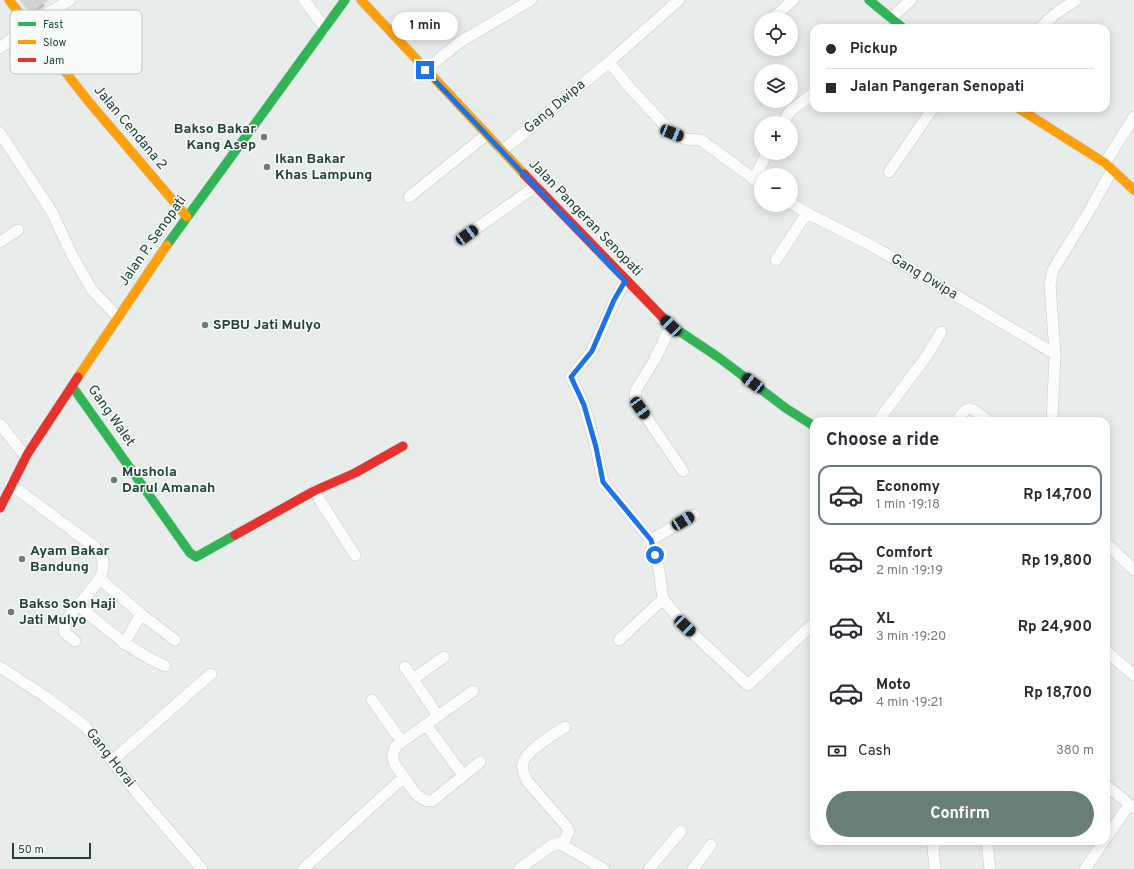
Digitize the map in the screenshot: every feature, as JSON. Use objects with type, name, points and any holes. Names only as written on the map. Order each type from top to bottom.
[{"type":"street","name":"Jalan Cendana 2","points":[[9,0],[17,10]]},
{"type":"street","points":[[53,10],[70,0]]},
{"type":"street","points":[[304,0],[325,28]]},
{"type":"street","name":"Jalan P. Senopati","points":[[0,508],[10,484],[26,457],[117,316],[345,0]]},
{"type":"street","name":"Jalan Pangeran Senopati","points":[[361,0],[486,135],[625,281],[671,326],[718,357],[787,409],[810,423]]},
{"type":"street","name":"Gang Dwipa","points":[[502,151],[609,62],[679,0]]},
{"type":"street","points":[[780,12],[793,0]]},
{"type":"street","points":[[869,0],[895,24],[911,0]]},
{"type":"street","points":[[1045,24],[1076,0]]},
{"type":"street","points":[[425,70],[460,42],[525,1]]},
{"type":"street","points":[[0,48],[10,40]]},
{"type":"street","points":[[609,62],[631,89],[672,133],[685,138],[701,140],[754,179]]},
{"type":"street","name":"Jalan Cendana 2","points":[[67,74],[187,217]]},
{"type":"street","points":[[787,116],[790,111],[810,96]]},
{"type":"street","points":[[889,172],[930,112]]},
{"type":"street","points":[[1024,112],[1109,167],[1134,190]]},
{"type":"street","points":[[1052,417],[1055,354],[1050,284],[1053,270],[1091,208],[1109,167],[1134,117]]},
{"type":"street","points":[[0,133],[52,212],[72,255],[92,290],[117,316]]},
{"type":"street","points":[[409,197],[486,135]]},
{"type":"street","points":[[467,235],[536,186]]},
{"type":"street","name":"Gang Dwipa","points":[[798,207],[876,248],[1055,354]]},
{"type":"street","points":[[776,260],[807,213]]},
{"type":"street","points":[[0,242],[18,230]]},
{"type":"street","points":[[625,281],[614,300],[592,351],[571,377],[584,405],[596,447],[603,482],[651,540],[659,570],[663,599],[685,626],[748,685],[810,627]]},
{"type":"street","points":[[671,326],[655,359],[636,390],[635,396],[640,408],[683,471]]},
{"type":"street","points":[[881,417],[926,357],[941,332]]},
{"type":"street","name":"Gang Walet","points":[[72,386],[194,557],[199,557],[314,491]]},
{"type":"street","points":[[960,417],[966,408],[974,410],[983,417]]},
{"type":"street","points":[[0,424],[26,457]]},
{"type":"street","points":[[355,555],[314,491],[355,473],[403,446]]},
{"type":"street","points":[[10,484],[98,551],[103,563],[100,579],[78,605],[63,628],[66,634],[75,641]]},
{"type":"street","points":[[651,540],[694,514]]},
{"type":"street","points":[[1110,547],[1134,570]]},
{"type":"street","points":[[100,579],[140,614],[175,640]]},
{"type":"street","points":[[619,640],[663,599]]},
{"type":"street","points":[[78,605],[124,644],[165,666]]},
{"type":"street","points":[[124,644],[140,614]]},
{"type":"street","points":[[1110,654],[1134,675]]},
{"type":"street","points":[[413,679],[444,657]]},
{"type":"street","name":"Gang Horai","points":[[0,667],[46,697],[85,726],[112,761],[202,869]]},
{"type":"street","points":[[405,667],[438,716]]},
{"type":"street","points":[[112,761],[211,674]]},
{"type":"street","points":[[473,691],[396,746],[392,759],[420,799],[426,802],[432,802],[480,762]]},
{"type":"street","points":[[372,700],[402,742]]},
{"type":"street","points":[[426,725],[463,775]]},
{"type":"street","points":[[562,844],[569,832],[567,827],[527,781],[523,773],[523,763],[530,752],[565,727]]},
{"type":"street","points":[[302,869],[404,777]]},
{"type":"street","points":[[1110,788],[1131,806],[1110,833]]},
{"type":"street","points":[[649,869],[681,831]]},
{"type":"street","points":[[519,869],[555,844],[562,844],[604,869]]},
{"type":"street","points":[[693,869],[711,845]]},
{"type":"street","points":[[934,845],[935,869]]},
{"type":"street","points":[[987,845],[990,869]]},
{"type":"street","points":[[1085,869],[1101,845]]},
{"type":"building","points":[[20,0],[48,0],[33,10],[28,10]]},
{"type":"traffic: fast","points":[[167,245],[345,0]]},
{"type":"traffic: fast","points":[[869,0],[898,24]]},
{"type":"traffic: fast","points":[[670,325],[718,357],[787,409],[810,423]]},
{"type":"traffic: fast","points":[[72,386],[190,553],[196,557],[235,535]]},
{"type":"traffic: slow","points":[[9,0],[17,10]]},
{"type":"traffic: slow","points":[[361,0],[524,174]]},
{"type":"traffic: slow","points":[[67,74],[187,217]]},
{"type":"traffic: slow","points":[[1024,112],[1105,163],[1134,190]]},
{"type":"traffic: slow","points":[[78,377],[167,245]]},
{"type":"traffic: jam","points":[[524,174],[670,325]]},
{"type":"traffic: jam","points":[[0,508],[28,453],[78,377]]},
{"type":"traffic: jam","points":[[235,535],[314,491],[355,473],[403,446]]},
{"type":"place","name":"Bakso Bakar Kang Asep","points":[[264,137]]},
{"type":"place","name":"Ikan Bakar Khas Lampung","points":[[267,167]]},
{"type":"place","name":"SPBU Jati Mulyo","points":[[205,325]]},
{"type":"place","name":"Mushola Darul Amanah","points":[[114,480]]},
{"type":"place","name":"Ayam Bakar Bandung","points":[[22,559]]},
{"type":"place","name":"Bakso Son Haji Jati Mulyo","points":[[11,612]]},
{"type":"route","points":[[425,70],[588,240],[625,281],[614,300],[592,351],[571,377],[584,405],[596,447],[603,482],[651,540],[655,555]]}]
